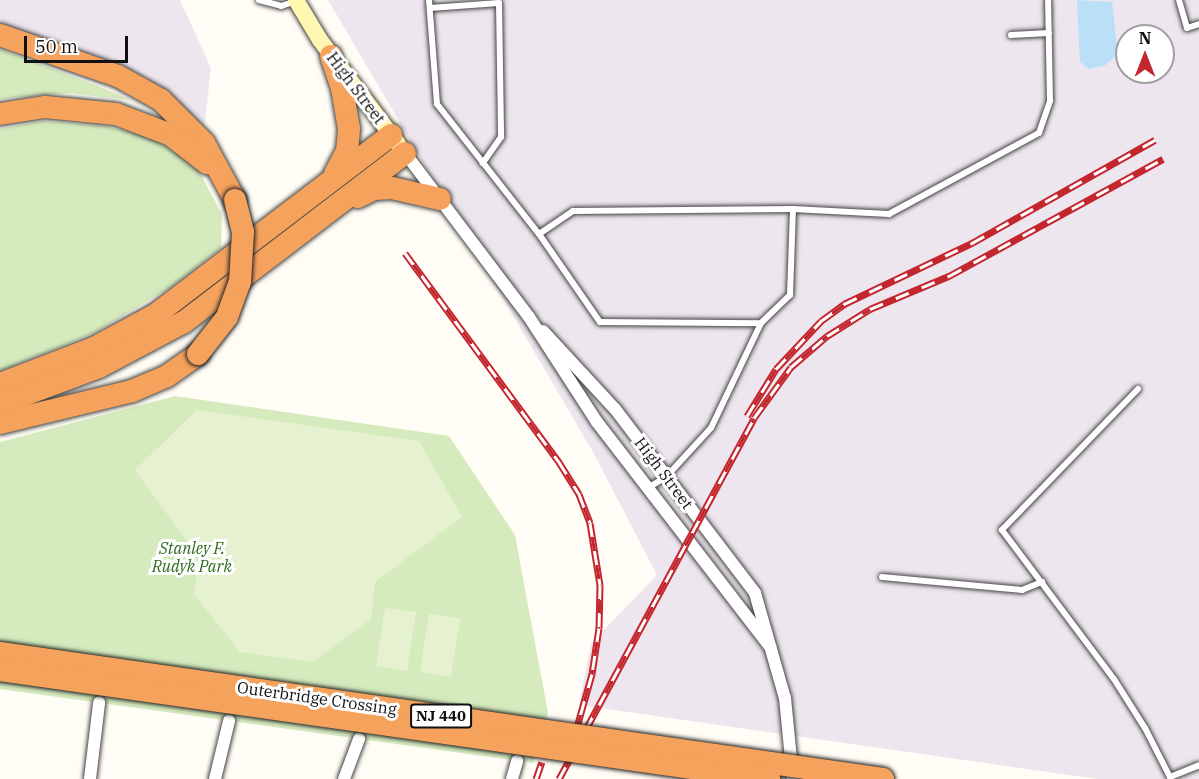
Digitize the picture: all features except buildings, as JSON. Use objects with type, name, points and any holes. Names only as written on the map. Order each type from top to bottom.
[{"type":"highway","points":[[0,35],[118,76],[150,93],[197,134],[218,163],[235,200],[243,232],[240,282],[227,317],[198,354],[167,375],[132,391],[0,423]]},
{"type":"highway","points":[[325,186],[343,161],[348,140],[346,105],[331,56]]},
{"type":"highway","points":[[0,114],[32,108],[73,108],[144,122],[192,149],[235,200]]},
{"type":"highway","points":[[0,384],[86,351],[155,315],[391,135]]},
{"type":"highway","points":[[0,404],[99,367],[169,331],[227,292],[405,153]]},
{"type":"highway","points":[[337,206],[374,189],[392,188],[440,199]]},
{"type":"highway","name":"Outerbridge Crossing","points":[[0,653],[883,779]]},
{"type":"highway","name":"Outerbridge Crossing","points":[[0,670],[769,779]]},
{"type":"street","name":"High Street","points":[[297,0],[331,56],[529,317],[583,402],[770,647]]},
{"type":"street","name":"High Street","points":[[529,317],[583,371],[749,583],[760,604],[789,715],[793,779]]},
{"type":"street","points":[[90,779],[99,703]]},
{"type":"street","points":[[214,779],[229,721]]},
{"type":"street","points":[[344,779],[359,739]]},
{"type":"street","points":[[512,779],[517,761]]},
{"type":"lane","points":[[259,0],[281,6],[297,0]]},
{"type":"lane","points":[[429,0],[437,105],[538,234],[600,322],[761,323]]},
{"type":"lane","points":[[538,234],[573,211],[793,209],[888,214],[1038,133],[1050,101],[1048,0]]},
{"type":"lane","points":[[1179,0],[1187,28],[1199,24]]},
{"type":"lane","points":[[430,8],[499,3],[501,138],[483,163]]},
{"type":"lane","points":[[1011,35],[1049,33]]},
{"type":"lane","points":[[648,488],[667,476],[711,428],[761,323],[790,295],[793,209]]},
{"type":"lane","points":[[1138,389],[1002,530],[1114,679],[1170,778],[1199,765]]},
{"type":"lane","points":[[882,577],[1022,590],[1042,582]]},
{"type":"shaded area","points":[[0,0],[180,0],[211,68],[204,129],[145,77],[0,29]]},
{"type":"shaded area","points":[[328,0],[1199,0],[1199,779],[1097,779],[579,705],[591,643],[657,575],[593,452]]},
{"type":"green space","points":[[0,49],[131,100],[68,93],[0,99]]},
{"type":"green space","points":[[43,121],[106,126],[150,137],[196,166],[222,214],[221,248],[172,286],[94,333],[0,371],[0,129]]},
{"type":"green space","name":"Stanley F. Rudyk Park","points":[[175,396],[449,436],[515,535],[548,713],[533,763],[0,689],[0,442]]},
{"type":"green space","points":[[197,410],[419,441],[462,517],[375,582],[371,619],[313,662],[240,652],[194,594],[200,559],[135,470]]},
{"type":"green space","points":[[385,608],[416,612],[407,671],[376,666]]},
{"type":"green space","points":[[429,614],[460,618],[451,677],[420,672]]},
{"type":"water","points":[[1077,0],[1112,2],[1115,57],[1104,66],[1089,69],[1080,62]]},
{"type":"railway","points":[[747,416],[776,369],[821,321],[844,304],[972,243],[1155,140]]},
{"type":"railway","points":[[559,779],[754,418],[791,367],[827,336],[870,309],[949,276],[1163,159]]},
{"type":"railway","points":[[405,253],[559,462],[579,494],[590,523],[600,585],[599,628],[592,674],[575,734]]},
{"type":"railway","points":[[536,779],[542,762]]}]
